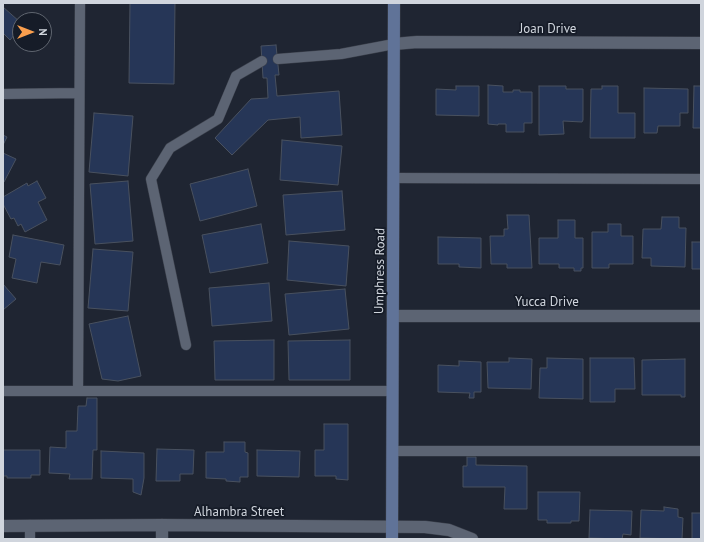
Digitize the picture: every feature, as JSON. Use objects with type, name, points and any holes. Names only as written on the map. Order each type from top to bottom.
[{"type":"street","name":"Umphress Road","points":[[392,533],[394,3]]},
{"type":"street","name":"Joan Drive","points":[[394,44],[417,42],[701,43]]},
{"type":"street","name":"Yucca Drive","points":[[393,316],[701,316]]},
{"type":"street","name":"Alhambra Street","points":[[3,526],[162,525],[392,533],[425,527],[443,530],[472,539]]},
{"type":"street","points":[[162,525],[162,539]]},
{"type":"lane","points":[[78,391],[80,3]]},
{"type":"lane","points":[[278,58],[341,54],[394,44]]},
{"type":"lane","points":[[186,345],[151,179],[170,148],[218,119],[236,76],[262,61]]},
{"type":"lane","points":[[3,94],[79,93]]},
{"type":"lane","points":[[394,178],[701,179]]},
{"type":"lane","points":[[3,391],[392,391]]},
{"type":"lane","points":[[392,451],[701,451]]},
{"type":"lane","points":[[30,526],[30,539]]},
{"type":"building","points":[[130,3],[175,3],[174,84],[129,83]]},
{"type":"building","points":[[3,7],[12,15],[12,38],[10,40],[3,33]]},
{"type":"building","points":[[276,45],[279,75],[275,75],[277,96],[339,91],[342,135],[301,138],[300,117],[268,120],[232,155],[215,138],[251,99],[268,98],[267,78],[263,78],[261,46]]},
{"type":"building","points":[[488,85],[503,86],[503,92],[520,90],[520,92],[532,92],[532,123],[524,123],[524,132],[506,132],[506,124],[488,124]]},
{"type":"building","points":[[456,86],[479,86],[479,116],[436,115],[436,89],[456,90]]},
{"type":"building","points":[[539,86],[566,86],[566,89],[583,89],[582,122],[563,121],[564,134],[539,135]]},
{"type":"building","points":[[602,86],[618,86],[618,113],[635,113],[635,138],[590,138],[591,89],[602,89]]},
{"type":"building","points":[[694,86],[701,86],[701,128],[693,128]]},
{"type":"building","points":[[644,88],[688,89],[688,113],[680,113],[680,126],[658,126],[657,133],[644,133]]},
{"type":"building","points":[[94,113],[133,116],[128,176],[89,172]]},
{"type":"building","points":[[3,135],[7,137],[3,145]]},
{"type":"building","points":[[282,140],[342,146],[338,185],[280,180]]},
{"type":"building","points":[[3,153],[16,159],[4,182],[3,181]]},
{"type":"building","points":[[248,169],[257,206],[200,221],[190,184]]},
{"type":"building","points":[[37,181],[46,198],[38,202],[47,220],[25,232],[21,224],[18,226],[14,218],[11,219],[3,204],[3,197],[27,183],[28,186]]},
{"type":"building","points":[[128,181],[133,241],[95,244],[90,184]]},
{"type":"building","points":[[342,191],[345,230],[286,235],[283,195]]},
{"type":"building","points":[[507,215],[529,215],[532,268],[507,268],[507,264],[491,264],[490,236],[504,236],[504,229],[508,229]]},
{"type":"building","points":[[662,217],[679,217],[679,228],[686,228],[685,267],[651,266],[651,258],[642,258],[643,229],[661,229]]},
{"type":"building","points":[[558,220],[575,220],[575,238],[583,238],[583,268],[581,268],[581,271],[574,271],[574,268],[559,268],[559,264],[539,264],[539,238],[558,238]]},
{"type":"building","points":[[261,224],[268,263],[210,273],[202,235]]},
{"type":"building","points":[[608,224],[621,224],[621,236],[633,236],[633,264],[609,264],[609,268],[592,268],[592,232],[608,232]]},
{"type":"building","points":[[13,235],[64,245],[60,265],[41,262],[37,283],[12,278],[16,259],[9,257]]},
{"type":"building","points":[[438,237],[481,238],[481,268],[459,267],[459,264],[438,264]]},
{"type":"building","points":[[289,241],[349,246],[346,286],[287,280]]},
{"type":"building","points":[[692,242],[701,242],[701,269],[692,269]]},
{"type":"building","points":[[93,249],[133,252],[128,311],[88,308]]},
{"type":"building","points":[[269,283],[272,321],[212,326],[209,288]]},
{"type":"building","points":[[3,284],[16,299],[3,310]]},
{"type":"building","points":[[345,289],[349,329],[289,335],[285,294]]},
{"type":"building","points":[[128,316],[141,376],[118,381],[102,379],[89,324]]},
{"type":"building","points":[[274,340],[274,380],[215,380],[214,341]]},
{"type":"building","points":[[350,340],[350,380],[289,380],[288,341]]},
{"type":"building","points":[[509,358],[532,359],[531,389],[488,388],[487,362],[509,362]]},
{"type":"building","points":[[547,358],[583,359],[583,399],[539,398],[540,368],[547,368]]},
{"type":"building","points":[[590,358],[634,358],[635,389],[615,389],[615,402],[590,402]]},
{"type":"building","points":[[685,359],[685,397],[681,397],[681,395],[642,395],[642,360]]},
{"type":"building","points":[[459,361],[481,362],[481,392],[474,392],[474,398],[469,398],[470,393],[438,392],[438,365],[459,366]]},
{"type":"building","points":[[87,398],[97,398],[97,450],[93,450],[92,479],[69,479],[70,474],[49,473],[50,447],[66,448],[66,431],[77,431],[78,406],[86,406]]},
{"type":"building","points":[[324,424],[348,424],[348,480],[336,479],[336,476],[315,476],[315,450],[324,450]]},
{"type":"building","points":[[224,442],[245,442],[245,452],[248,453],[248,477],[240,477],[240,482],[226,481],[226,479],[206,478],[206,452],[224,452]]},
{"type":"building","points":[[157,449],[194,450],[193,474],[180,474],[180,481],[156,481]]},
{"type":"building","points":[[3,450],[40,450],[40,475],[31,475],[31,478],[7,478],[7,476],[3,476]]},
{"type":"building","points":[[257,450],[300,451],[299,477],[257,476]]},
{"type":"building","points":[[101,451],[144,453],[144,478],[141,495],[133,492],[133,479],[101,478]]},
{"type":"building","points":[[467,457],[476,457],[476,465],[527,466],[527,509],[504,509],[505,487],[463,487],[463,466],[467,466]]},
{"type":"building","points":[[538,492],[580,492],[579,521],[571,521],[571,523],[547,523],[547,520],[538,520]]},
{"type":"building","points":[[664,507],[678,509],[678,517],[683,518],[682,539],[640,538],[641,510],[664,511]]},
{"type":"building","points":[[590,510],[632,511],[631,535],[623,534],[622,539],[589,538]]},
{"type":"building","points":[[692,513],[701,513],[701,539],[692,539]]}]
